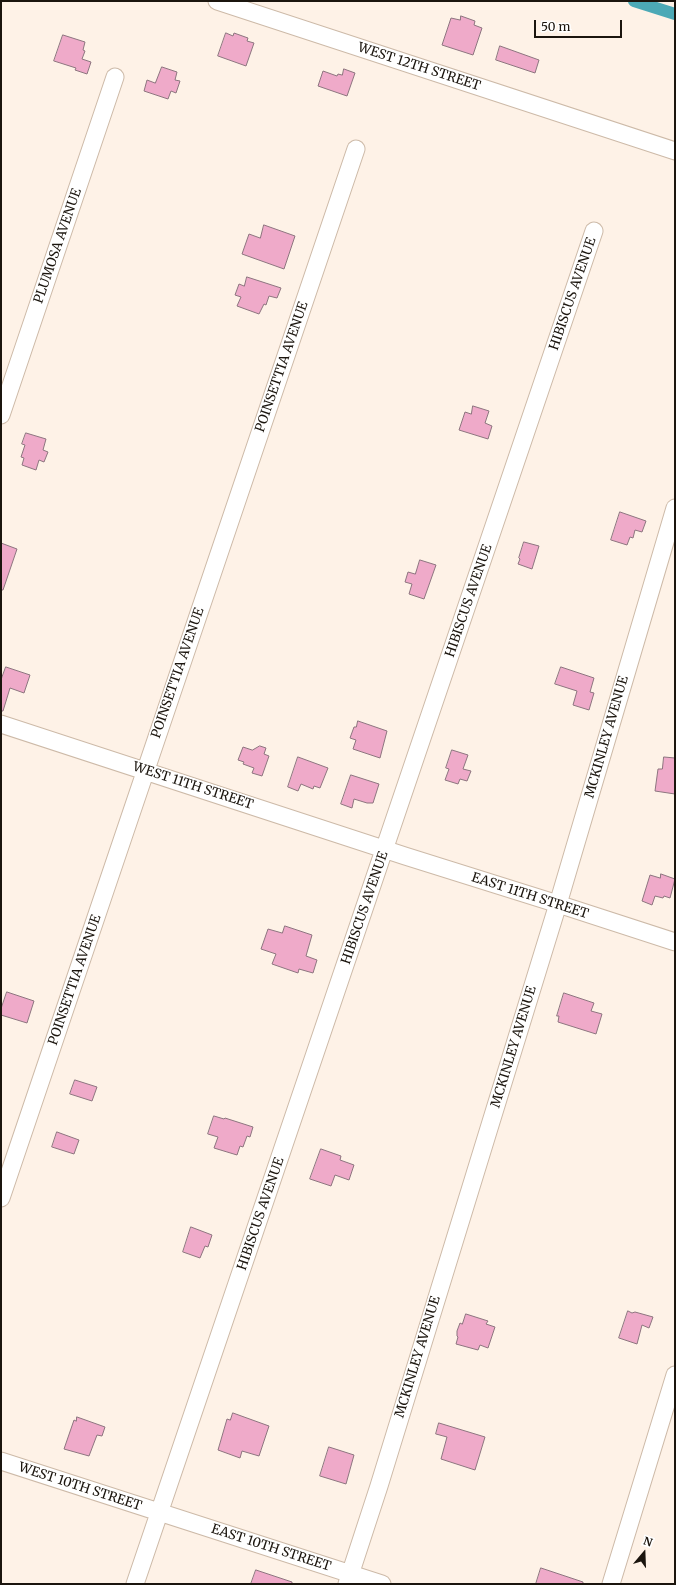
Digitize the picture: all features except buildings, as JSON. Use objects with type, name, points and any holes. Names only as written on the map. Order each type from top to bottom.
[{"type":"street","name":"WEST 12TH STREET","points":[[217,1],[675,151]]},
{"type":"street","name":"PLUMOSA AVENUE","points":[[1,415],[115,77]]},
{"type":"street","name":"POINSETTIA AVENUE","points":[[1,1198],[356,149]]},
{"type":"street","name":"HIBISCUS AVENUE","points":[[135,1584],[327,1016],[386,849],[594,231]]},
{"type":"street","name":"MCKINLEY AVENUE","points":[[348,1579],[379,1486],[558,904],[675,508]]},
{"type":"street","name":"WEST 11TH STREET","points":[[1,724],[386,849]]},
{"type":"street","name":"EAST 11TH STREET","points":[[386,849],[675,942]]},
{"type":"street","points":[[611,1584],[675,1375]]},
{"type":"street","name":"WEST 10TH STREET","points":[[1,1461],[159,1513]]},
{"type":"street","name":"EAST 10TH STREET","points":[[159,1513],[348,1579],[382,1584]]},
{"type":"waterway","points":[[634,1],[675,14]]}]
